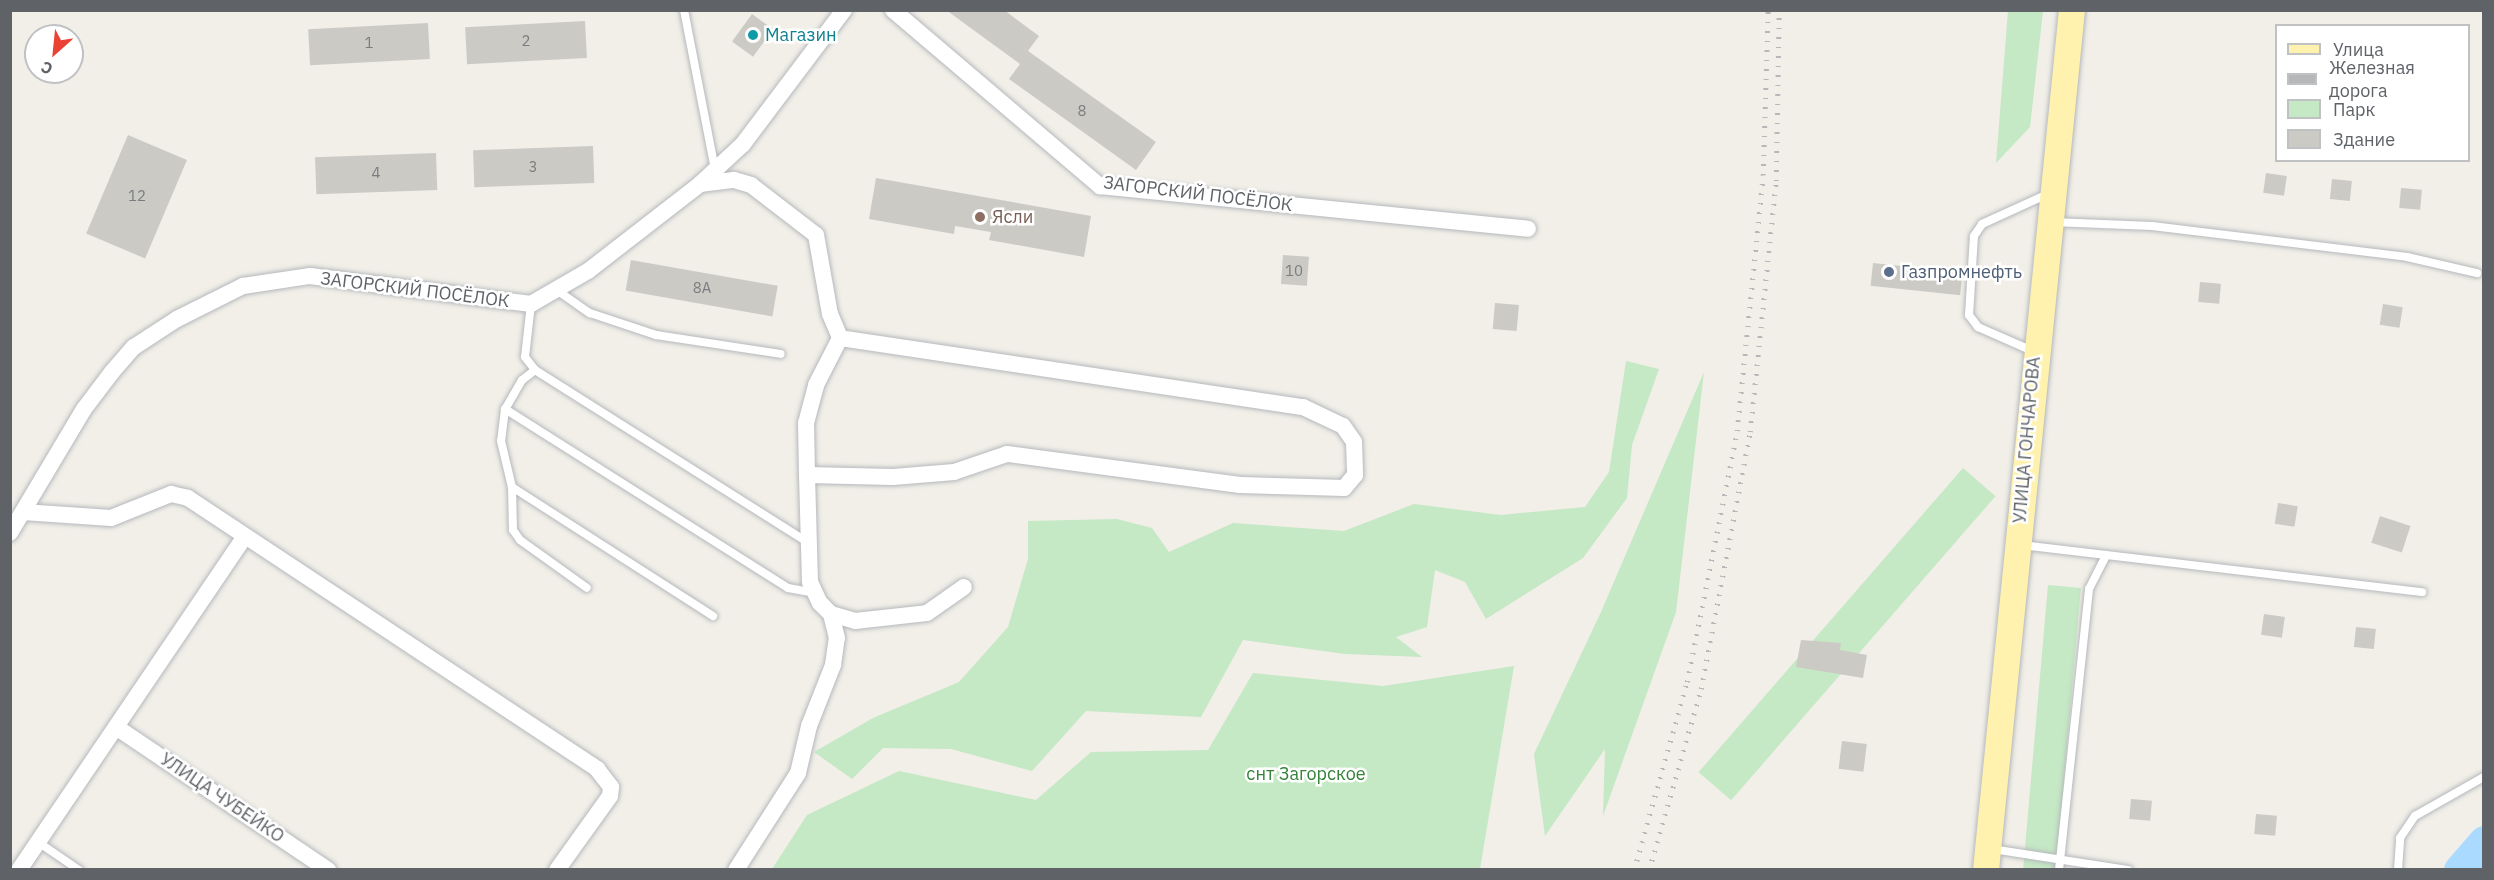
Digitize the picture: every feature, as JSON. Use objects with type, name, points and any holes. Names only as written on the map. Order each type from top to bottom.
[{"type":"main road","name":"УЛИЦА ГОНЧАРОВА","points":[[1987,859],[2072,10]]},
{"type":"street","name":"ЗАГОРСКИЙ ПОСЁЛОК","points":[[10,533],[84,409],[135,347],[177,319],[243,286],[310,276],[531,304],[558,291],[659,220],[743,144],[844,10]]},
{"type":"street","name":"ЗАГОРСКИЙ ПОСЁЛОК","points":[[893,10],[1100,186],[1528,230]]},
{"type":"street","points":[[700,184],[734,180],[751,185],[816,235],[830,314],[840,338],[816,385],[806,423],[806,542],[815,593],[831,614],[837,638],[833,666],[809,726],[798,773],[736,870]]},
{"type":"street","points":[[807,475],[893,477],[954,472],[1007,454],[1240,485],[1344,488],[1355,475],[1354,442],[1343,426],[1303,406],[840,338]]},
{"type":"street","points":[[23,512],[124,516],[171,494],[188,498],[243,539],[606,777],[609,796],[557,870]]},
{"type":"street","points":[[19,870],[243,539]]},
{"type":"street","points":[[831,614],[855,621],[927,613],[964,587]]},
{"type":"street","name":"УЛИЦА ЧУБЕЙКО","points":[[116,728],[328,870]]},
{"type":"lane","points":[[684,10],[715,170]]},
{"type":"lane","points":[[2036,353],[1978,327],[1969,315],[1974,236],[1983,224],[2053,192]]},
{"type":"lane","points":[[2051,222],[2152,226],[2407,257],[2477,273]]},
{"type":"lane","points":[[558,291],[590,314],[656,335],[781,354]]},
{"type":"lane","points":[[531,304],[525,357],[535,370],[806,542]]},
{"type":"lane","points":[[535,370],[522,380],[505,409],[501,441],[512,487],[513,530],[520,540],[587,588]]},
{"type":"lane","points":[[505,409],[788,588],[815,593]]},
{"type":"lane","points":[[512,487],[713,616]]},
{"type":"lane","points":[[2018,544],[2422,592]]},
{"type":"lane","points":[[2059,870],[2089,589],[2106,555]]},
{"type":"lane","points":[[2398,870],[2400,838],[2415,816],[2484,777]]},
{"type":"lane","points":[[38,842],[79,870]]},
{"type":"lane","points":[[1987,859],[2060,859],[2128,870]]},
{"type":"green space","points":[[2008,11],[2043,11],[2030,127],[1996,163]]},
{"type":"green space","points":[[1626,361],[1659,369],[1632,445],[1627,498],[1583,558],[1486,619],[1465,582],[1435,570],[1427,627],[1396,637],[1422,657],[1345,654],[1243,640],[1201,717],[1086,711],[1032,771],[951,749],[883,748],[852,779],[814,752],[873,718],[959,682],[1008,627],[1028,559],[1028,521],[1117,519],[1152,528],[1169,552],[1233,523],[1344,531],[1414,504],[1501,515],[1585,507],[1609,472]]},
{"type":"green space","points":[[1704,372],[1676,612],[1603,816],[1605,749],[1545,836],[1534,754],[1601,612]]},
{"type":"green space","points":[[1963,468],[1995,496],[1731,800],[1699,772]]},
{"type":"green space","points":[[2048,585],[2081,588],[2056,870],[2023,870]]},
{"type":"green space","name":"снт Загорское","points":[[1514,666],[1480,869],[772,869],[807,815],[899,771],[1036,800],[1091,752],[1208,750],[1253,673],[1383,686]]},
{"type":"building","points":[[946,10],[1004,10],[1039,36],[1028,51],[1156,142],[1136,170],[1009,79],[1020,64]]},
{"type":"building","name":"Магазин","points":[[752,14],[773,29],[753,57],[732,42]]},
{"type":"building","points":[[585,21],[587,58],[467,64],[465,27]]},
{"type":"building","points":[[428,23],[430,59],[310,65],[308,29]]},
{"type":"building","points":[[128,135],[187,160],[145,259],[86,233]]},
{"type":"building","points":[[593,146],[594,183],[474,187],[473,150]]},
{"type":"building","points":[[436,153],[437,190],[316,194],[315,157]]},
{"type":"building","points":[[2266,173],[2287,176],[2284,196],[2263,193]]},
{"type":"building","name":"Ясли","points":[[876,178],[1091,216],[1084,257],[989,240],[991,232],[955,226],[954,234],[869,219]]},
{"type":"building","points":[[2332,179],[2352,181],[2350,201],[2330,199]]},
{"type":"building","points":[[2401,188],[2422,190],[2420,210],[2399,208]]},
{"type":"building","points":[[1283,255],[1309,257],[1307,286],[1281,284]]},
{"type":"building","points":[[631,260],[778,286],[772,316],[626,291]]},
{"type":"building","points":[[1873,263],[1963,272],[1960,295],[1871,286]]},
{"type":"building","points":[[2200,282],[2221,284],[2219,304],[2198,302]]},
{"type":"building","points":[[1495,303],[1519,305],[1517,331],[1493,329]]},
{"type":"building","points":[[2383,304],[2403,307],[2399,328],[2380,325]]},
{"type":"building","points":[[2278,503],[2298,506],[2294,527],[2275,524]]},
{"type":"building","points":[[2380,516],[2410,526],[2402,553],[2371,543]]},
{"type":"building","points":[[2264,614],[2285,617],[2282,638],[2261,635]]},
{"type":"building","points":[[2356,627],[2376,629],[2374,649],[2354,647]]},
{"type":"building","points":[[1801,640],[1841,643],[1840,650],[1867,655],[1863,678],[1796,667]]},
{"type":"building","points":[[1842,741],[1867,744],[1863,772],[1839,769]]},
{"type":"building","points":[[2131,799],[2152,801],[2150,821],[2129,819]]},
{"type":"building","points":[[2256,814],[2277,816],[2275,836],[2254,834]]},
{"type":"waterway","points":[[2460,870],[2484,842]]},
{"type":"railway","points":[[1634,870],[1687,682],[1737,431],[1763,175],[1768,10]]},
{"type":"railway","points":[[1649,870],[1701,689],[1750,432],[1776,181],[1779,10]]},
{"type":"place","name":"Магазин","points":[[753,35]]},
{"type":"place","name":"Ясли","points":[[980,217]]},
{"type":"place","name":"Газпромнефть","points":[[1889,272]]}]
